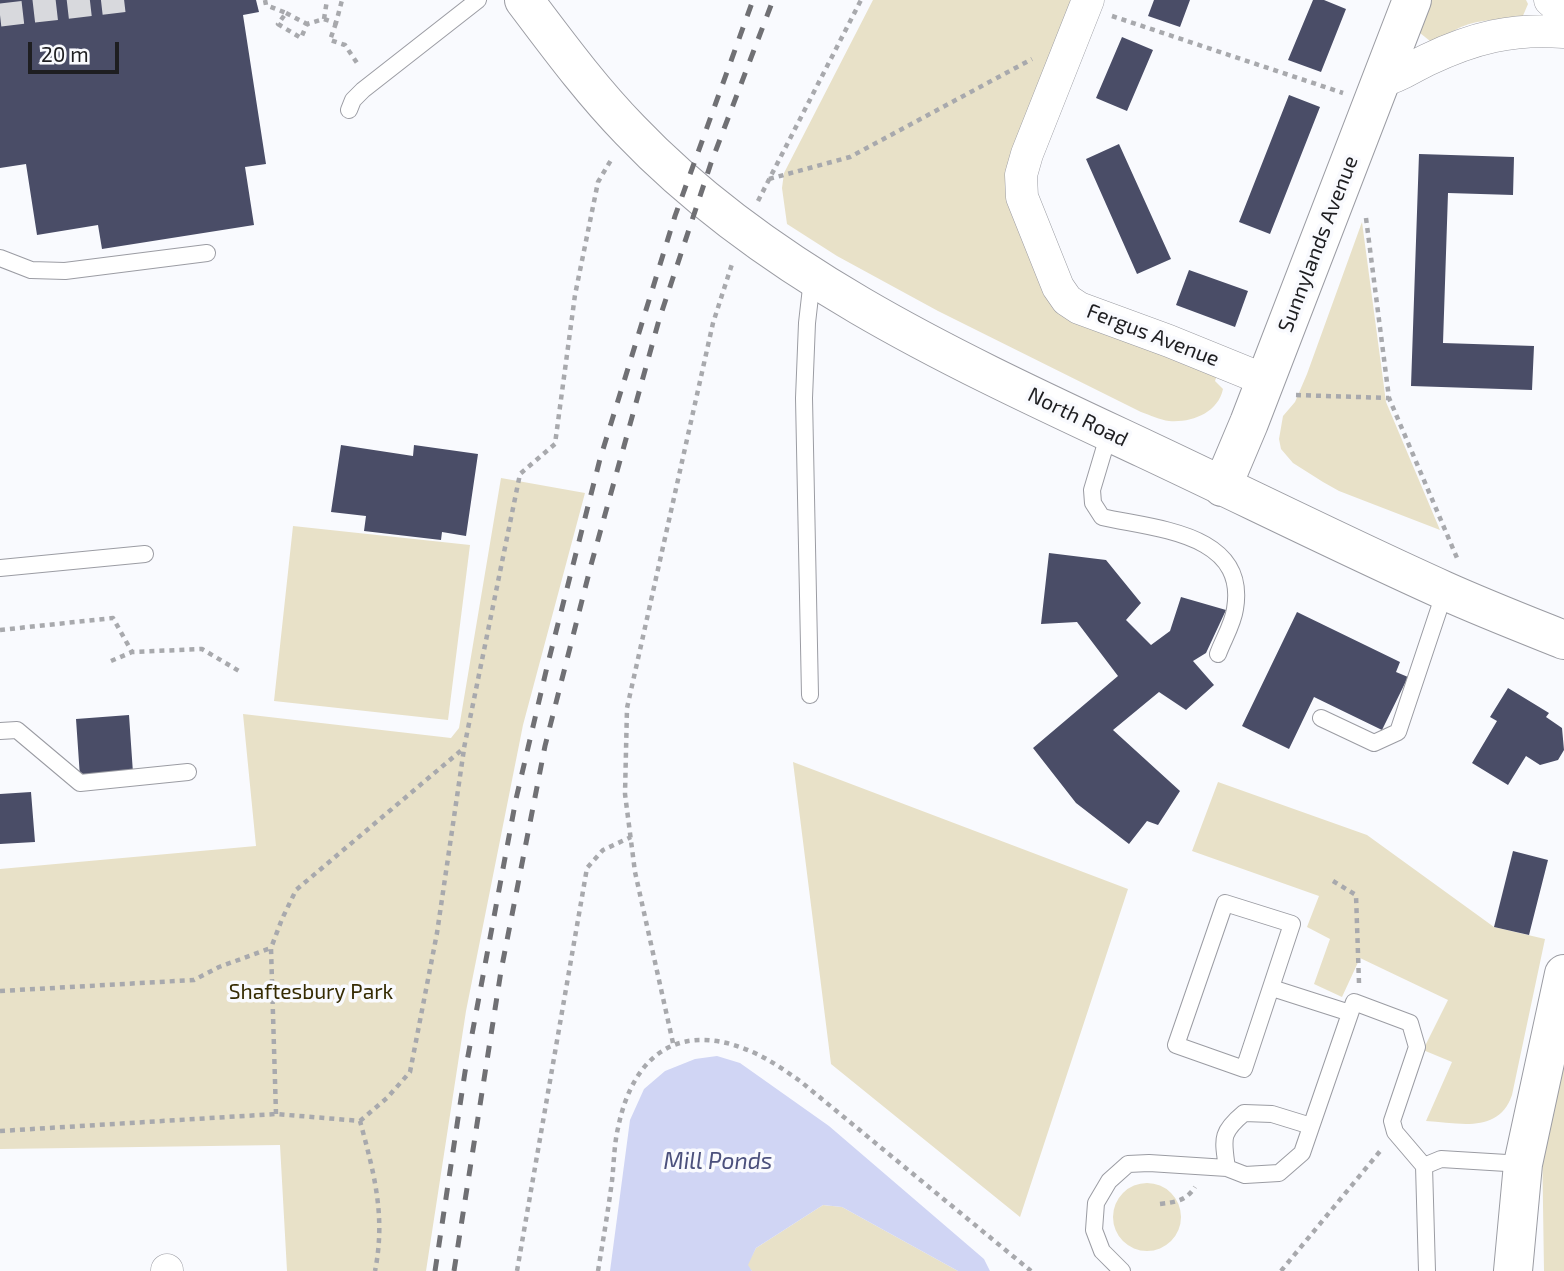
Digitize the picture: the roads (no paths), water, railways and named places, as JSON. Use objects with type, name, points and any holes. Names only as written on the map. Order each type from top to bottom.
[{"type":"street","name":"North Road","points":[[524,0],[574,67],[630,130],[706,200],[813,276],[908,333],[1109,433],[1222,487],[1453,579],[1564,640]]},
{"type":"street","name":"Sunnylands Avenue","points":[[1222,487],[1412,0]]},
{"type":"street","points":[[1550,0],[1564,12]]},
{"type":"street","name":"Fergus Avenue","points":[[1086,4],[1027,154],[1021,186],[1022,197],[1058,287],[1067,300],[1079,308],[1265,380]]},
{"type":"street","points":[[1378,92],[1423,62],[1482,38],[1513,31],[1564,32]]},
{"type":"street","points":[[1513,1271],[1523,1164],[1564,974]]},
{"type":"lane","points":[[349,110],[353,100],[478,0]]},
{"type":"lane","points":[[0,258],[31,271],[65,271],[206,253]]},
{"type":"lane","points":[[810,695],[804,398],[807,323],[813,276]]},
{"type":"lane","points":[[1109,433],[1091,490],[1093,503],[1102,517],[1164,528],[1200,541],[1213,549],[1228,565],[1237,587],[1235,610],[1218,654]]},
{"type":"lane","points":[[0,568],[145,554]]},
{"type":"lane","points":[[1321,718],[1374,743],[1398,732],[1453,579]]},
{"type":"lane","points":[[0,731],[17,730],[80,783],[188,772]]},
{"type":"lane","points":[[1225,904],[1292,924],[1272,988],[1244,1069],[1176,1045],[1225,904]]},
{"type":"lane","points":[[1272,988],[1410,1023],[1416,1047],[1392,1121],[1395,1132],[1424,1166],[1427,1271]]},
{"type":"lane","points":[[1122,1271],[1102,1251],[1094,1230],[1096,1203],[1109,1181],[1128,1164],[1227,1168],[1245,1175],[1279,1173],[1302,1153],[1355,1009]]},
{"type":"lane","points":[[1227,1168],[1223,1140],[1230,1125],[1244,1113],[1272,1114],[1311,1126]]},
{"type":"lane","points":[[1424,1166],[1441,1159],[1523,1164]]},
{"type":"water","name":"Mill Ponds","points":[[717,1056],[740,1063],[829,1126],[984,1259],[990,1271],[958,1271],[842,1207],[823,1205],[756,1248],[748,1265],[752,1271],[610,1271],[630,1120],[644,1089],[665,1071],[695,1059]]},
{"type":"tunnel","points":[[0,15],[130,0]]},
{"type":"railway","points":[[435,1271],[465,1072],[516,799],[547,667],[600,459],[675,216],[753,0]]},
{"type":"railway","points":[[454,1271],[501,971],[545,746],[591,565],[659,320],[711,163],[773,0]]},
{"type":"park label","name":"Shaftesbury Park","points":[[311,992]]}]
